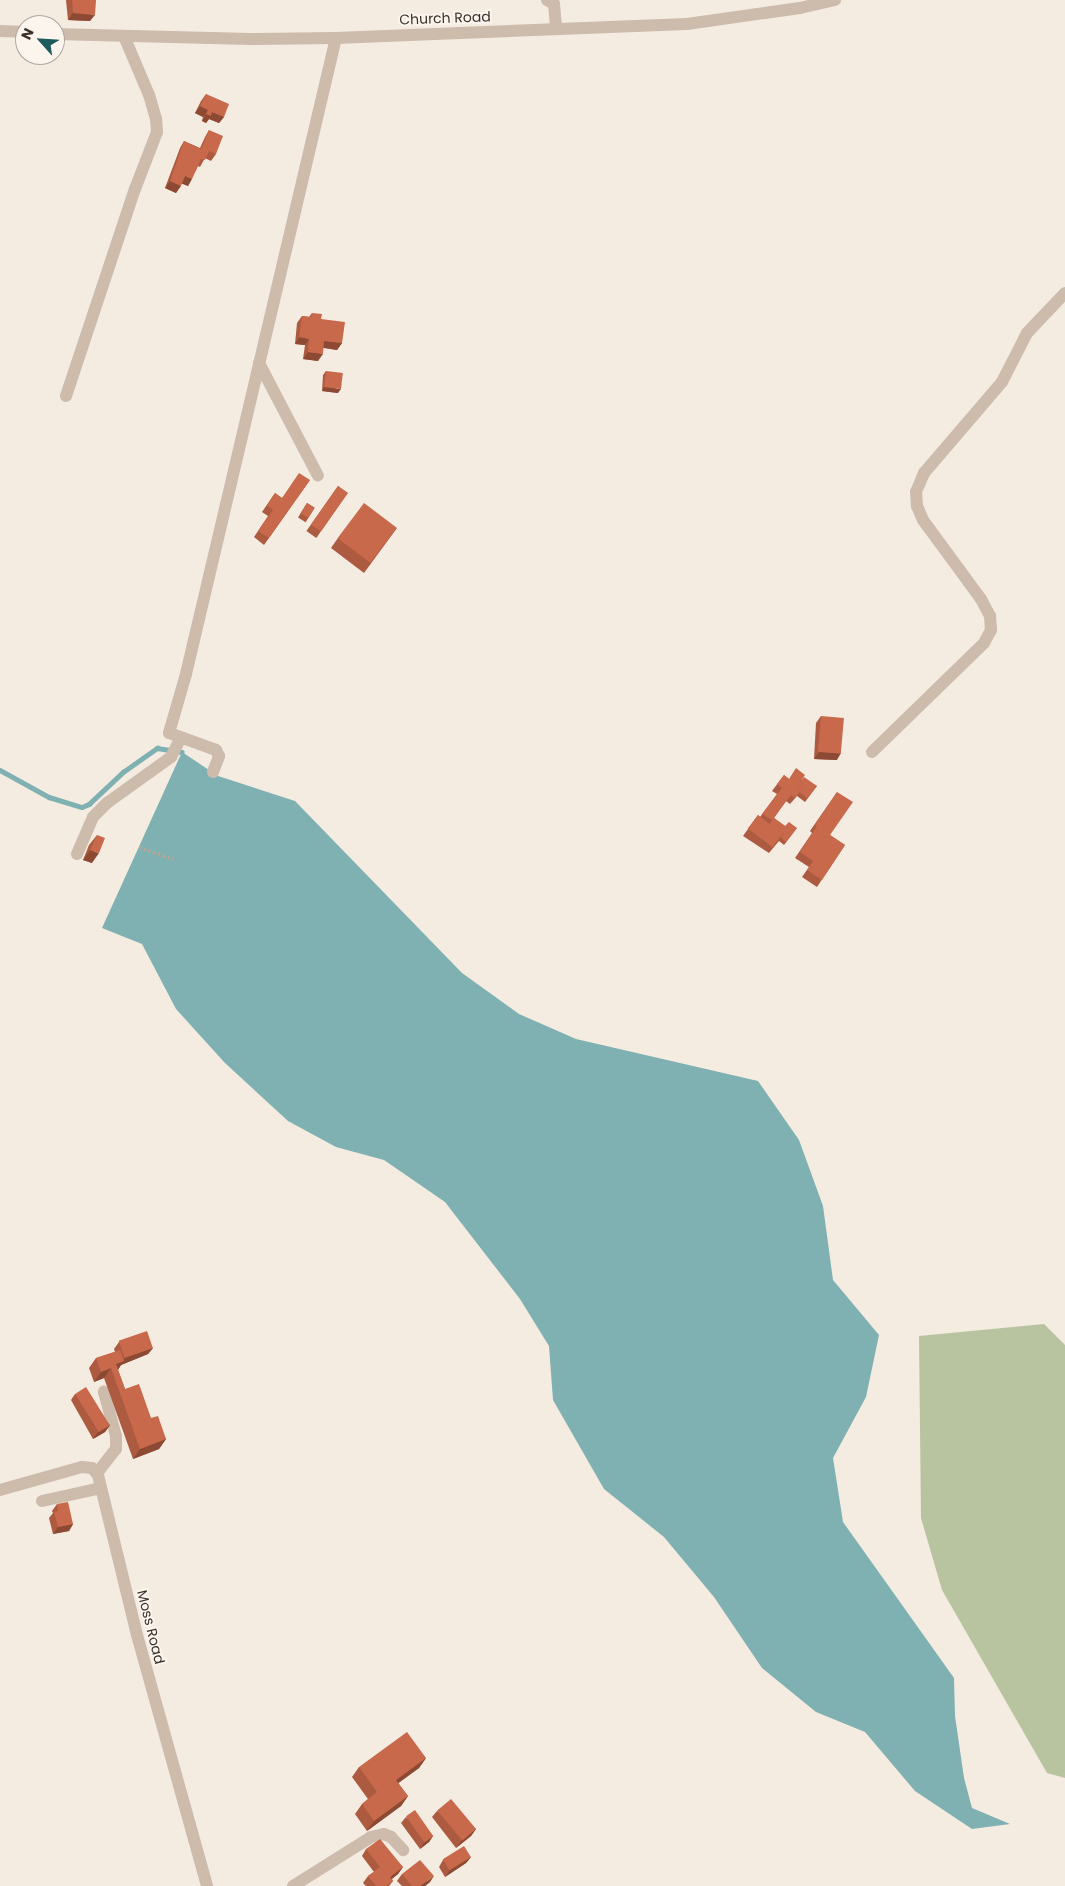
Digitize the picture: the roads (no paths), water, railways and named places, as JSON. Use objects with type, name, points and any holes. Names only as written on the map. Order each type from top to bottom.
[{"type":"street","points":[[547,0],[554,4],[556,29]]},
{"type":"street","name":"Church Road","points":[[65,34],[336,38],[688,24],[800,8],[835,0]]},
{"type":"street","points":[[0,31],[15,32]]},
{"type":"street","points":[[66,396],[135,189],[157,132],[156,119],[149,96],[124,36]]},
{"type":"street","points":[[177,746],[169,733],[186,674],[336,38]]},
{"type":"street","points":[[872,752],[984,643],[991,630],[990,616],[981,599],[923,520],[917,506],[916,492],[924,474],[1002,382],[1027,333],[1065,293]]},
{"type":"street","points":[[259,363],[318,476]]},
{"type":"street","points":[[177,746],[216,750],[219,756],[213,772]]},
{"type":"street","points":[[77,854],[93,817],[108,803],[171,757],[177,746]]},
{"type":"street","points":[[0,1490],[82,1467],[92,1468],[96,1473],[116,1448],[116,1436],[104,1392]]},
{"type":"street","name":"Moss Road","points":[[96,1473],[102,1488],[137,1635],[207,1886]]},
{"type":"street","points":[[42,1501],[102,1488]]},
{"type":"street","points":[[293,1886],[371,1836],[384,1834],[391,1837],[403,1850]]},
{"type":"water","points":[[182,752],[218,776],[295,801],[462,973],[519,1014],[576,1039],[758,1081],[799,1140],[823,1206],[833,1280],[879,1335],[866,1397],[833,1458],[843,1522],[954,1678],[955,1716],[964,1778],[972,1808],[1010,1824],[972,1829],[915,1791],[865,1732],[816,1712],[762,1668],[714,1597],[664,1537],[604,1489],[553,1400],[549,1346],[520,1299],[445,1202],[384,1160],[336,1147],[288,1121],[225,1063],[176,1009],[142,944],[102,928]]},
{"type":"waterway","points":[[0,770],[49,797],[82,807],[89,804],[123,772],[157,748],[182,752]]}]
